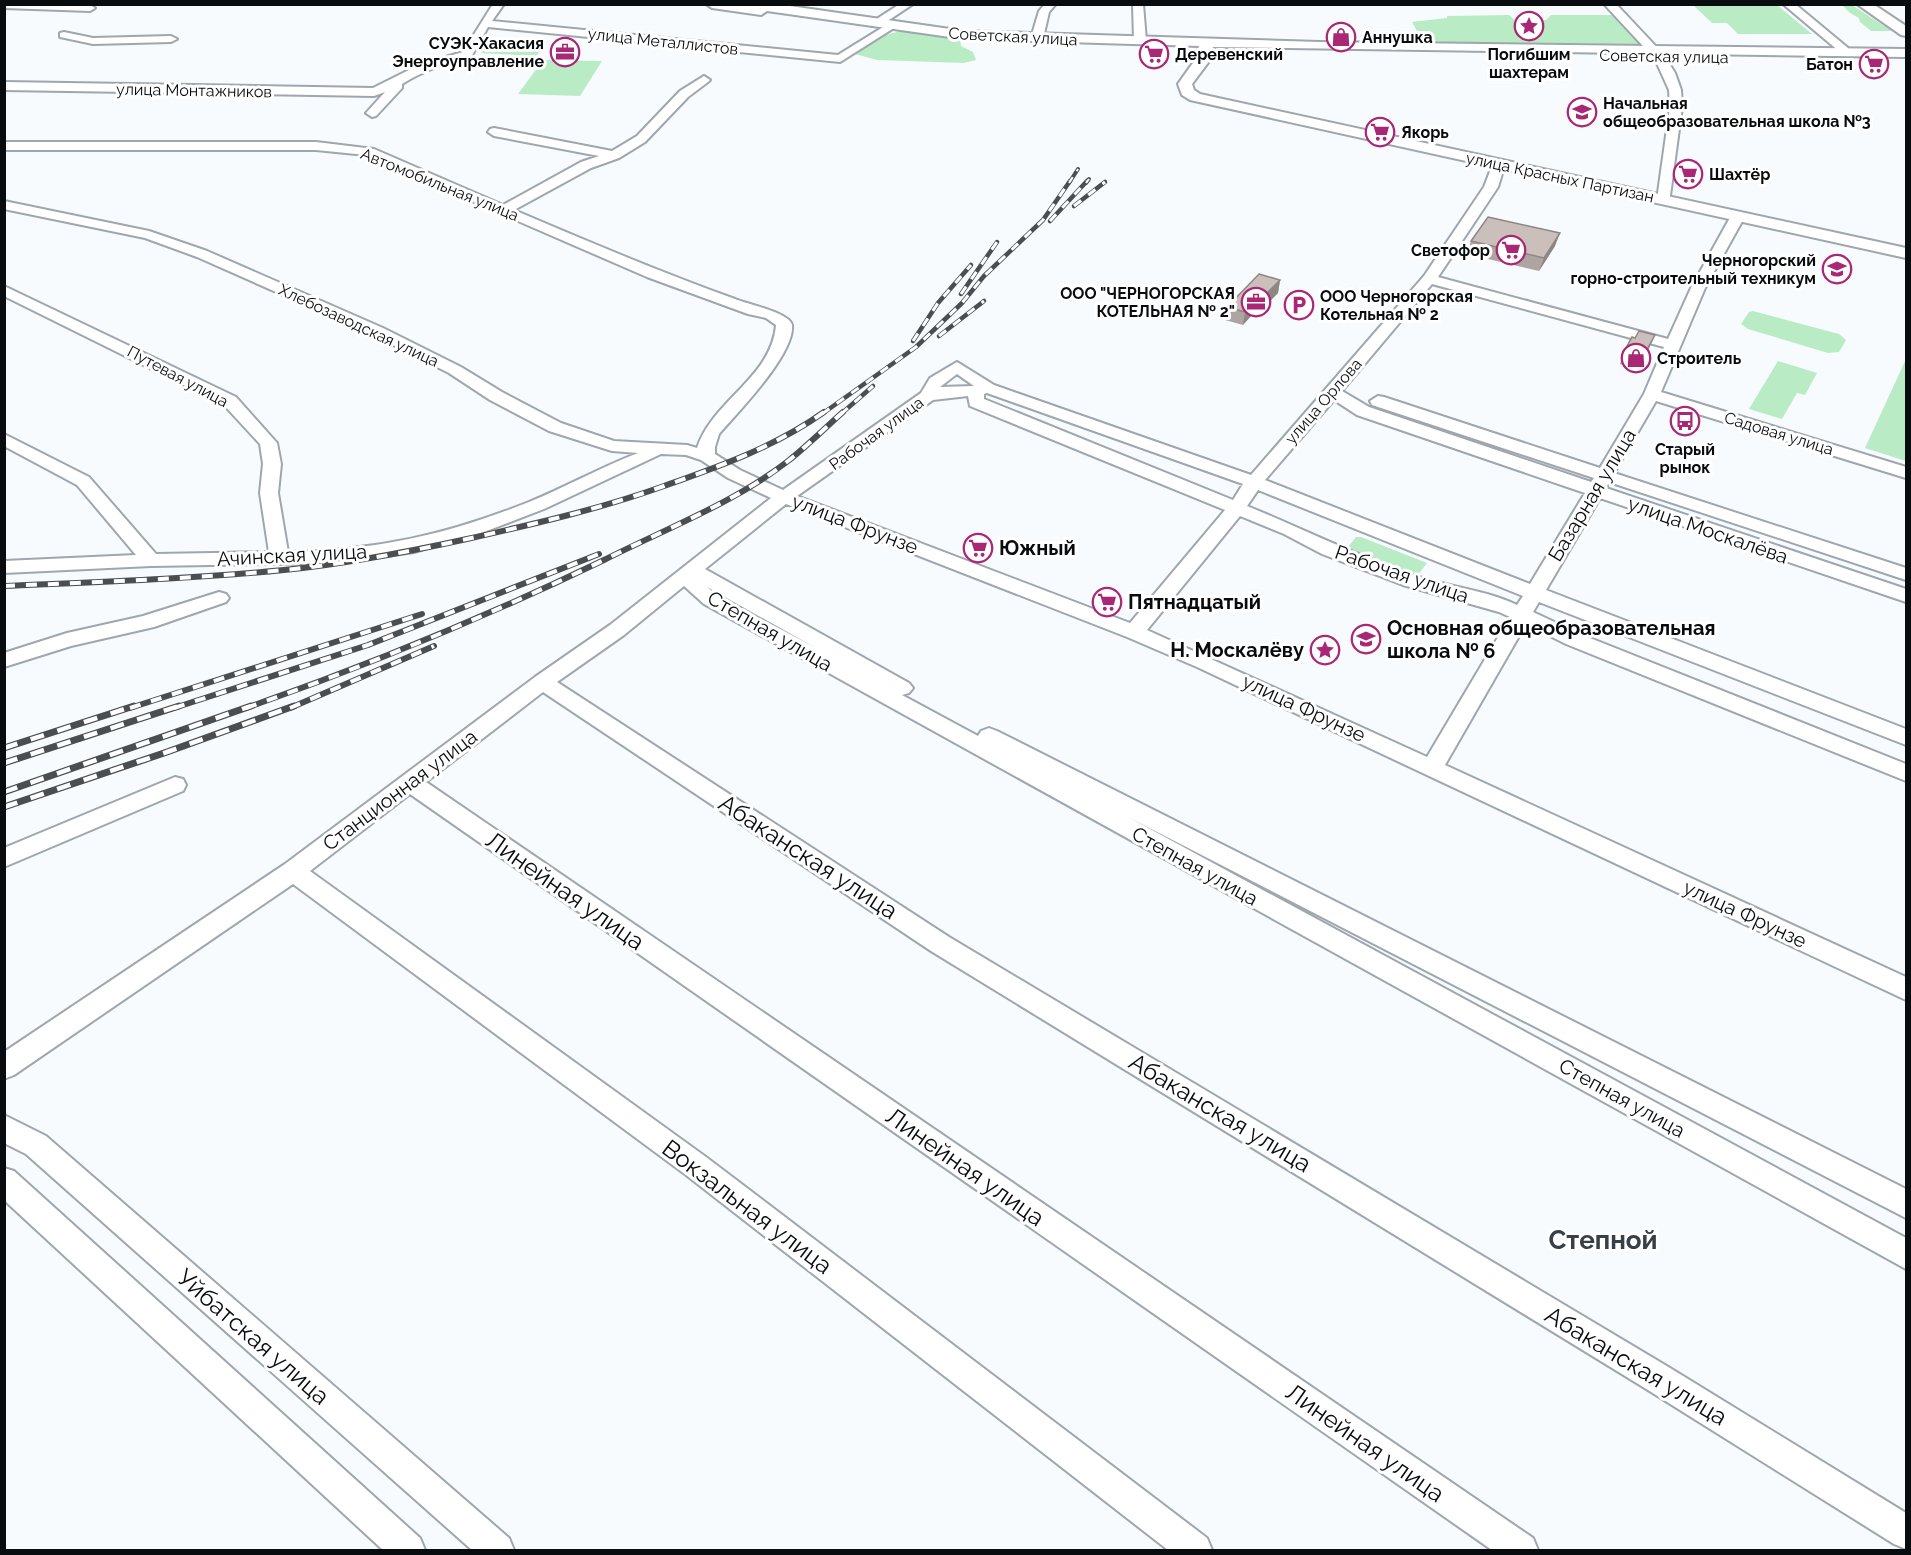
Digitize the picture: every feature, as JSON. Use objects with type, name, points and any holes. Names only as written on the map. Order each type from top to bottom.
[{"type":"main road","name":"Советская улица","points":[[712,4],[821,16]]},
{"type":"main road","name":"Советская улица","points":[[744,4],[964,35],[1329,51],[1906,53]]},
{"type":"main road","points":[[1863,4],[1906,32]]},
{"type":"main road","name":"улица Красных Партизан","points":[[1206,44],[1205,58],[1185,84],[1187,92],[1195,97],[1906,253]]},
{"type":"main road","name":"Советская улица","points":[[1656,53],[1906,60]]},
{"type":"street","points":[[372,114],[403,80],[423,67],[448,58],[467,55],[499,4]]},
{"type":"street","points":[[876,24],[908,4]]},
{"type":"street","points":[[1037,38],[1044,11],[1051,4]]},
{"type":"street","points":[[1138,4],[1140,41]]},
{"type":"street","points":[[1609,4],[1656,53],[1672,77],[1676,113],[1672,125],[1664,200]]},
{"type":"street","points":[[1788,4],[1844,50]]},
{"type":"street","points":[[4,5],[90,8]]},
{"type":"street","name":"улица Металлистов","points":[[485,23],[840,58],[892,26]]},
{"type":"street","points":[[64,35],[93,41],[171,39]]},
{"type":"street","name":"улица Монтажников","points":[[9,87],[374,93],[403,80]]},
{"type":"street","points":[[505,209],[586,165],[614,155],[641,139],[684,93],[704,80]]},
{"type":"street","points":[[494,132],[614,155]]},
{"type":"street","name":"Автомобильная улица","points":[[4,146],[346,148],[369,152],[652,274],[753,311],[771,315],[784,323],[783,336],[764,372],[711,433]]},
{"type":"street","name":"улица Орлова","points":[[1134,632],[1236,509],[1254,482],[1336,395],[1429,279],[1491,187],[1499,164]]},
{"type":"street","name":"Хлебозаводская улица","points":[[4,205],[149,235],[202,254],[377,331],[455,370],[496,396],[555,427],[612,446],[687,450],[707,456]]},
{"type":"street","name":"Базарная улица","points":[[1433,767],[1652,394],[1698,288],[1738,216]]},
{"type":"street","points":[[1429,279],[1673,345]]},
{"type":"street","name":"Путевая улица","points":[[4,290],[230,401],[268,442],[272,464],[269,493],[280,559]]},
{"type":"street","points":[[927,396],[936,381],[962,362],[982,390]]},
{"type":"street","name":"Рабочая улица","points":[[982,390],[976,402],[1291,530],[1329,550],[1410,581],[1506,607],[1573,639],[1906,773]]},
{"type":"street","name":"Рабочая улица","points":[[784,497],[927,396],[942,392],[982,390],[1254,482],[1906,737]]},
{"type":"street","name":"Садовая улица","points":[[1652,394],[1906,473]]},
{"type":"street","name":"улица Москалёва","points":[[1336,395],[1379,401],[1906,574]]},
{"type":"street","name":"улица Москалёва","points":[[1336,395],[1374,415],[1906,597]]},
{"type":"street","points":[[707,456],[706,447],[711,433]]},
{"type":"street","name":"Ачинская улица","points":[[4,567],[151,560],[339,557],[414,546],[477,528],[557,496],[619,466],[711,433]]},
{"type":"street","points":[[4,439],[83,481],[151,560]]},
{"type":"street","name":"улица Фрунзе","points":[[707,456],[734,474],[784,497],[1134,632],[1433,767],[1906,988]]},
{"type":"street","name":"Станционная улица","points":[[4,1067],[293,871],[542,682],[617,630],[784,497]]},
{"type":"street","name":"Степная улица","points":[[692,570],[971,728],[1906,1204]]},
{"type":"street","name":"Степная улица","points":[[692,570],[694,585],[711,600],[1906,1254]]},
{"type":"street","points":[[4,660],[67,640],[147,622],[219,598]]},
{"type":"street","name":"Абаканская улица","points":[[542,682],[940,944],[1659,1379],[1906,1532]]},
{"type":"street","name":"Линейная улица","points":[[410,783],[1521,1551]]},
{"type":"street","points":[[4,858],[175,785]]},
{"type":"street","name":"Вокзальная улица","points":[[293,871],[696,1166],[1195,1551]]},
{"type":"street","name":"Уйбатская улица","points":[[4,1128],[36,1145],[497,1551]]},
{"type":"street","points":[[4,1181],[408,1551]]},
{"type":"green space","points":[[1693,5],[1777,5],[1812,34],[1738,34],[1727,23],[1712,23]]},
{"type":"green space","points":[[1842,5],[1852,5],[1892,31],[1871,31]]},
{"type":"green space","points":[[1509,15],[1515,20],[1546,20],[1551,15],[1614,15],[1644,47],[1425,45],[1412,22],[1447,18],[1447,16]]},
{"type":"green space","points":[[904,30],[933,36],[960,37],[961,46],[973,52],[976,60],[964,63],[877,60],[855,54],[882,36]]},
{"type":"green space","points":[[490,45],[544,47],[536,56],[481,53]]},
{"type":"green space","points":[[1331,48],[1647,51],[1650,55],[1331,50]]},
{"type":"green space","points":[[543,60],[602,61],[580,96],[518,94]]},
{"type":"green space","points":[[1753,311],[1839,334],[1846,340],[1839,352],[1828,353],[1748,329],[1741,324],[1749,312]]},
{"type":"green space","points":[[1906,359],[1906,461],[1865,448]]},
{"type":"green space","points":[[1778,361],[1817,373],[1805,395],[1797,393],[1782,419],[1749,409]]},
{"type":"green space","points":[[1356,537],[1427,563],[1418,575],[1415,575],[1350,550],[1348,547]]},
{"type":"building","points":[[1488,217],[1560,233],[1544,258],[1471,241]]},
{"type":"building","points":[[1259,274],[1280,280],[1245,312],[1227,307]]},
{"type":"building","points":[[1639,331],[1655,335],[1644,355],[1625,350],[1632,337],[1635,338]]},
{"type":"railway","points":[[1069,183],[1078,169]]},
{"type":"railway","points":[[1086,183],[1089,179]]},
{"type":"railway","points":[[822,414],[916,347],[962,303],[984,276],[1043,220],[1070,181]]},
{"type":"railway","points":[[1050,221],[1087,181]]},
{"type":"railway","points":[[1074,206],[1105,182]]},
{"type":"railway","points":[[961,294],[997,242]]},
{"type":"railway","points":[[913,341],[938,303],[971,265]]},
{"type":"railway","points":[[939,336],[984,301]]},
{"type":"railway","points":[[841,414],[873,386]]},
{"type":"railway","points":[[4,586],[179,578],[284,570],[353,561],[444,544],[567,516],[664,486],[767,446],[824,412]]},
{"type":"railway","points":[[246,708],[338,675],[472,620],[699,515],[767,476],[795,455],[843,412]]},
{"type":"railway","points":[[174,708],[368,645],[599,554]]},
{"type":"railway","points":[[130,708],[422,614]]},
{"type":"railway","points":[[290,708],[434,646]]},
{"type":"railway","points":[[4,748],[134,706]]},
{"type":"railway","points":[[4,763],[179,706]]},
{"type":"railway","points":[[4,792],[251,706]]},
{"type":"railway","points":[[4,807],[294,706]]},
{"type":"place","name":"Погибшим шахтерам","points":[[1529,26]]},
{"type":"place","name":"Аннушка","points":[[1341,37]]},
{"type":"place","name":"СУЭК-Хакасия Энергоуправление","points":[[565,52]]},
{"type":"place","name":"Деревенский","points":[[1154,54]]},
{"type":"place","name":"Батон","points":[[1874,64]]},
{"type":"place","name":"Начальная общеобразовательная школа №3","points":[[1582,112]]},
{"type":"place","name":"Якорь","points":[[1380,132]]},
{"type":"place","name":"Шахтёр","points":[[1688,174]]},
{"type":"place","name":"Светофор","points":[[1511,250]]},
{"type":"place","name":"Черногорский горно-строительный техникум","points":[[1837,269]]},
{"type":"place","name":"ООО \"ЧЕРНОГОРСКАЯ КОТЕЛЬНАЯ № 2\"","points":[[1256,302]]},
{"type":"place","name":"ООО Черногорская Котельная № 2","points":[[1299,305]]},
{"type":"place","name":"Строитель","points":[[1636,358]]},
{"type":"place","name":"Старый рынок","points":[[1685,421]]},
{"type":"place","name":"Южный","points":[[978,548]]},
{"type":"place","name":"Пятнадцатый","points":[[1107,602]]},
{"type":"place","name":"Основная общеобразовательная школа № 6","points":[[1366,639]]},
{"type":"place","name":"Н. Москалёву","points":[[1325,650]]},
{"type":"district","name":"Степной","points":[[1603,1240]]}]
